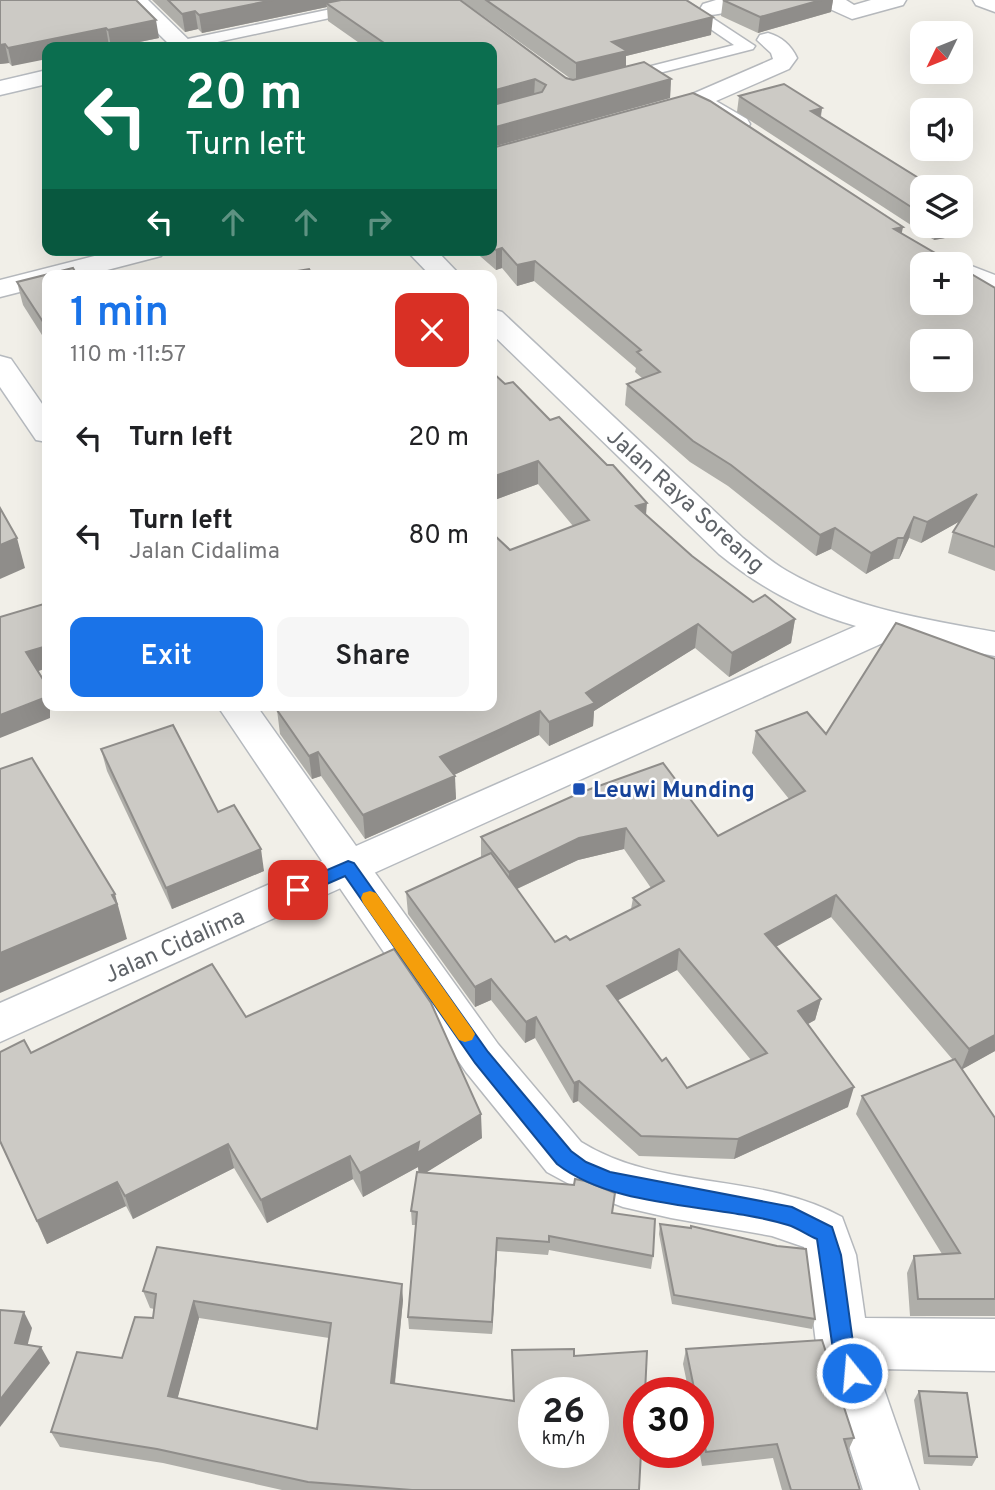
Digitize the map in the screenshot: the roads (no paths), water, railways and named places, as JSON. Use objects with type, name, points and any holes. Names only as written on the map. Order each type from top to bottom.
[{"type":"main road","points":[[135,0],[176,42]]},
{"type":"main road","points":[[710,9],[738,0]]},
{"type":"main road","points":[[829,0],[852,12],[895,0]]},
{"type":"main road","points":[[984,0],[995,5]]},
{"type":"main road","points":[[671,107],[698,100],[781,64],[785,58],[783,53],[768,40]]},
{"type":"main road","points":[[0,88],[42,78]]},
{"type":"main road","points":[[698,100],[762,141]]},
{"type":"main road","points":[[90,270],[133,256]]},
{"type":"main road","points":[[426,256],[441,270]]},
{"type":"main road","points":[[973,276],[995,286]]},
{"type":"main road","points":[[0,289],[42,278]]},
{"type":"main road","name":"Jalan Raya Soreang","points":[[497,323],[731,546],[774,579],[818,600],[893,624],[995,644]]},
{"type":"main road","points":[[0,365],[42,426]]},
{"type":"main road","name":"Jalan Cidalima","points":[[0,1023],[893,624]]},
{"type":"main road","points":[[240,711],[482,1058],[564,1157],[579,1169],[609,1181],[792,1216],[825,1233],[831,1255],[842,1343],[891,1490]]},
{"type":"main road","points":[[842,1343],[995,1345]]},
{"type":"lane","points":[[204,42],[395,0]]},
{"type":"lane","points":[[613,81],[747,46],[675,0]]},
{"type":"place","name":"Leuwi Munding","points":[[579,789]]}]
